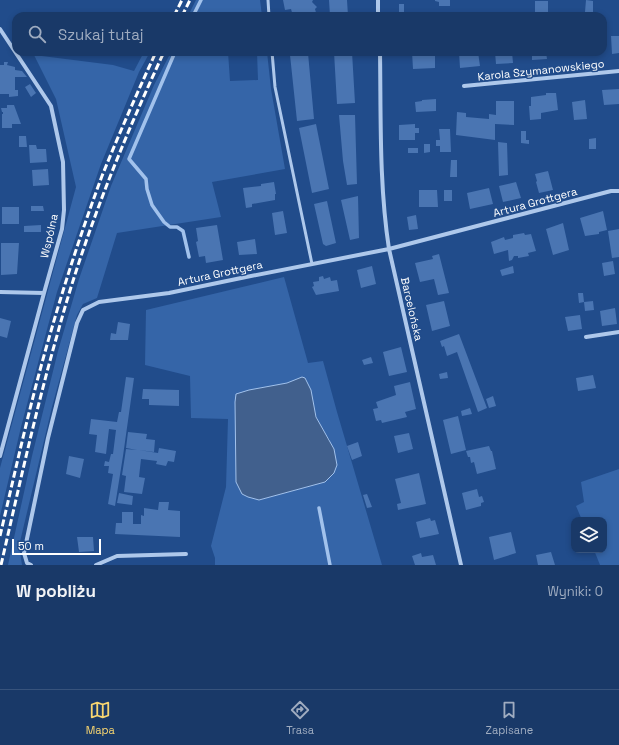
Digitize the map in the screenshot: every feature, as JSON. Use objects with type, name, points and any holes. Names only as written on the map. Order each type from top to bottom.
[{"type":"street","points":[[378,0],[378,12]]},
{"type":"street","name":"Wspólna","points":[[0,29],[12,47]]},
{"type":"street","name":"Wspólna","points":[[0,456],[62,229],[64,210],[63,162],[51,106],[18,56]]},
{"type":"street","name":"Barcelońska","points":[[380,56],[384,209],[390,249],[461,565]]},
{"type":"street","name":"Karola Szymanowskiego","points":[[464,86],[619,71]]},
{"type":"street","name":"Artura Grottgera","points":[[28,564],[24,553],[48,438],[77,323],[83,310],[99,302],[169,293],[390,249],[619,190]]},
{"type":"street","points":[[0,292],[44,293]]},
{"type":"street","points":[[586,337],[619,332]]},
{"type":"street","points":[[96,565],[117,556],[186,554]]},
{"type":"lane","points":[[268,0],[269,12]]},
{"type":"lane","points":[[272,56],[275,87],[312,264]]},
{"type":"shaded area","points":[[196,0],[260,0],[262,12],[190,12]]},
{"type":"shaded area","points":[[34,56],[113,65],[134,71],[142,56],[148,56],[139,72],[101,164],[57,292],[21,427],[0,516],[0,468],[76,187],[56,99]]},
{"type":"shaded area","points":[[169,56],[228,56],[230,81],[258,80],[257,56],[267,56],[271,89],[285,169],[212,182],[221,217],[117,233],[97,298],[83,304],[77,315],[52,407],[19,546],[22,565],[8,565],[32,456],[58,351],[79,279],[111,186],[154,85]]},
{"type":"shaded area","points":[[284,277],[308,363],[323,361],[382,565],[215,565],[215,558],[211,546],[226,487],[228,419],[191,418],[190,376],[145,365],[146,310]],"holes":[[[287,383],[314,406],[316,416],[330,440],[325,482],[259,500],[259,389]]]},
{"type":"shaded area","points":[[302,377],[305,378],[311,390],[316,417],[334,449],[337,465],[334,473],[325,482],[259,500],[248,497],[242,494],[236,482],[236,394],[287,383]]},
{"type":"shaded area","points":[[619,469],[619,565],[600,565],[595,553],[607,553],[607,517],[581,517],[576,506],[584,502],[581,482]]},
{"type":"building","points":[[283,0],[313,0],[312,2],[317,7],[315,9],[316,12],[292,12],[291,9],[285,10]]},
{"type":"building","points":[[329,0],[347,0],[348,12],[330,12]]},
{"type":"building","points":[[435,0],[450,0],[450,6],[439,6],[439,2]]},
{"type":"building","points":[[586,0],[593,1],[593,12],[585,12]]},
{"type":"building","points":[[535,1],[548,1],[548,12],[535,12]]},
{"type":"building","points":[[399,4],[404,4],[404,12],[399,12]]},
{"type":"building","points":[[611,36],[619,36],[619,53],[612,54]]},
{"type":"building","points":[[290,56],[308,56],[314,119],[297,121]]},
{"type":"building","points":[[334,56],[352,56],[355,103],[337,104]]},
{"type":"building","points":[[412,56],[435,56],[435,68],[413,69]]},
{"type":"building","points":[[459,56],[479,56],[480,66],[460,68]]},
{"type":"building","points":[[495,56],[512,56],[513,63],[496,64]]},
{"type":"building","points":[[532,56],[547,56],[547,59],[532,60]]},
{"type":"building","points":[[4,62],[8,62],[7,65],[15,67],[15,70],[22,71],[27,77],[15,77],[15,90],[18,90],[18,96],[9,97],[9,94],[0,94],[0,65],[4,65]]},
{"type":"building","points":[[30,84],[36,93],[31,97],[25,87]]},
{"type":"building","points":[[619,89],[619,104],[604,105],[602,90]]},
{"type":"building","points":[[546,93],[556,93],[558,110],[541,113],[541,119],[530,120],[529,106],[531,106],[531,97],[546,95]]},
{"type":"building","points":[[436,99],[436,111],[416,112],[415,102]]},
{"type":"building","points":[[585,100],[587,119],[574,120],[572,102]]},
{"type":"building","points":[[496,101],[514,101],[514,125],[495,124],[495,140],[456,135],[457,112],[466,113],[466,117],[489,119],[489,114],[496,115]]},
{"type":"building","points":[[7,105],[14,105],[21,124],[12,124],[12,128],[2,128],[3,112],[1,108],[7,108]]},
{"type":"building","points":[[339,115],[355,115],[357,184],[347,185],[343,161]]},
{"type":"building","points":[[316,124],[329,189],[312,193],[299,128]]},
{"type":"building","points":[[415,124],[415,128],[419,128],[419,133],[415,133],[415,140],[399,140],[399,125]]},
{"type":"building","points":[[439,129],[450,129],[451,152],[440,152],[440,146],[436,146],[436,140],[440,140]]},
{"type":"building","points":[[521,131],[526,131],[526,140],[529,140],[529,144],[521,143]]},
{"type":"building","points":[[19,136],[26,136],[27,147],[19,147]]},
{"type":"building","points":[[596,138],[596,149],[589,149],[589,139]]},
{"type":"building","points":[[498,142],[507,143],[508,175],[499,176]]},
{"type":"building","points":[[424,144],[430,144],[430,152],[424,153]]},
{"type":"building","points":[[29,145],[36,145],[37,149],[46,149],[47,162],[30,163]]},
{"type":"building","points":[[408,148],[418,148],[418,153],[408,153]]},
{"type":"building","points":[[451,160],[457,160],[457,177],[450,177]]},
{"type":"building","points":[[48,169],[49,185],[33,186],[32,170]]},
{"type":"building","points":[[548,171],[553,190],[539,193],[535,174]]},
{"type":"building","points":[[274,182],[276,194],[275,200],[252,204],[252,207],[246,208],[243,188],[261,186],[261,184]]},
{"type":"building","points":[[516,182],[521,198],[503,202],[499,186]]},
{"type":"building","points":[[489,188],[493,204],[470,209],[467,193]]},
{"type":"building","points":[[419,190],[437,190],[438,207],[419,207]]},
{"type":"building","points":[[444,190],[452,190],[452,201],[444,201]]},
{"type":"building","points":[[358,196],[359,238],[350,240],[341,200]]},
{"type":"building","points":[[327,201],[336,243],[326,246],[323,244],[314,204]]},
{"type":"building","points":[[31,206],[43,206],[44,211],[31,211]]},
{"type":"building","points":[[2,207],[19,207],[19,224],[2,224]]},
{"type":"building","points":[[283,211],[287,233],[275,235],[272,213]]},
{"type":"building","points":[[603,211],[607,230],[599,232],[599,234],[585,236],[580,218]]},
{"type":"building","points":[[416,215],[418,229],[409,230],[407,217]]},
{"type":"building","points":[[563,223],[569,250],[553,255],[546,229]]},
{"type":"building","points":[[41,225],[41,232],[24,232],[24,226]]},
{"type":"building","points":[[217,225],[223,260],[206,263],[205,256],[199,257],[196,242],[198,241],[196,228]]},
{"type":"building","points":[[619,229],[619,257],[612,258],[608,231]]},
{"type":"building","points":[[524,233],[525,235],[531,234],[536,251],[528,253],[529,256],[518,258],[518,256],[514,256],[512,260],[509,261],[508,250],[494,254],[491,242],[504,237],[505,240],[513,238],[513,235]]},
{"type":"building","points":[[255,239],[257,254],[239,255],[237,242]]},
{"type":"building","points":[[1,243],[19,243],[17,274],[1,275]]},
{"type":"building","points":[[439,254],[449,293],[438,295],[434,279],[420,282],[415,263],[433,259],[432,256]]},
{"type":"building","points":[[613,261],[615,274],[604,276],[602,263]]},
{"type":"building","points":[[372,266],[376,284],[361,288],[357,270]]},
{"type":"building","points":[[513,266],[514,273],[502,276],[500,270]]},
{"type":"building","points":[[323,276],[324,279],[330,277],[331,281],[337,280],[339,291],[316,295],[312,287],[314,286],[313,282],[319,281],[319,277]]},
{"type":"building","points":[[578,293],[583,293],[584,302],[579,303]]},
{"type":"building","points":[[444,301],[450,326],[432,331],[426,305]]},
{"type":"building","points":[[593,301],[594,310],[585,311],[584,302]]},
{"type":"building","points":[[615,308],[617,324],[602,326],[600,311]]},
{"type":"building","points":[[580,315],[582,329],[568,331],[565,317]]},
{"type":"building","points":[[0,318],[11,321],[7,338],[0,336]]},
{"type":"building","points":[[118,322],[130,324],[128,340],[110,340],[111,333],[116,334]]},
{"type":"building","points":[[459,334],[487,408],[478,412],[457,352],[447,356],[444,346],[442,347],[440,341]]},
{"type":"building","points":[[401,347],[407,372],[389,376],[383,352]]},
{"type":"building","points":[[371,357],[373,363],[364,365],[362,360]]},
{"type":"building","points":[[447,372],[448,378],[440,379],[439,374]]},
{"type":"building","points":[[593,375],[596,388],[578,391],[576,378]]},
{"type":"building","points":[[126,377],[134,378],[115,506],[108,504],[113,474],[108,473],[109,466],[104,466],[105,461],[109,462],[111,454],[113,454],[116,430],[109,429],[106,454],[95,452],[97,435],[89,434],[91,419],[117,422],[119,412],[121,412]]},
{"type":"building","points":[[410,382],[416,409],[405,412],[407,417],[382,423],[381,420],[376,421],[373,409],[378,408],[376,402],[396,395],[394,386]]},
{"type":"building","points":[[143,389],[179,390],[179,406],[149,405],[149,399],[142,399]]},
{"type":"building","points":[[493,396],[496,406],[489,408],[486,399]]},
{"type":"building","points":[[470,408],[472,414],[462,416],[461,411]]},
{"type":"building","points":[[458,416],[466,450],[451,454],[443,420]]},
{"type":"building","points":[[128,432],[147,434],[146,439],[155,440],[154,452],[139,450],[158,453],[159,448],[176,451],[174,462],[168,461],[166,466],[156,464],[157,461],[141,459],[139,477],[145,478],[142,494],[124,492],[126,476],[122,475],[126,449],[137,450],[126,448]]},
{"type":"building","points":[[409,433],[413,449],[398,453],[394,436]]},
{"type":"building","points":[[358,442],[362,456],[352,460],[347,446]]},
{"type":"building","points":[[489,446],[492,451],[496,469],[477,474],[474,462],[471,463],[470,457],[468,457],[466,451]]},
{"type":"building","points":[[69,456],[84,459],[80,478],[66,474]]},
{"type":"building","points":[[419,473],[426,504],[398,510],[397,504],[401,503],[395,479]]},
{"type":"building","points":[[477,489],[479,497],[482,496],[484,502],[481,503],[481,506],[466,510],[462,493]]},
{"type":"building","points":[[119,493],[133,496],[132,505],[117,503]]},
{"type":"building","points":[[367,494],[372,507],[367,508],[363,495]]},
{"type":"building","points":[[159,502],[169,502],[168,510],[180,511],[180,537],[115,534],[116,523],[122,523],[122,512],[133,512],[133,524],[141,524],[141,515],[144,516],[144,508],[158,510]]},
{"type":"building","points":[[430,518],[431,521],[435,520],[439,534],[420,538],[416,522]]},
{"type":"building","points":[[511,532],[516,553],[494,560],[489,537]]},
{"type":"building","points":[[77,537],[93,537],[94,551],[79,552]]},
{"type":"building","points":[[551,552],[555,565],[538,565],[536,555]]},
{"type":"building","points":[[421,553],[422,557],[433,555],[436,565],[415,565],[412,556]]},
{"type":"waterway","points":[[195,12],[201,0]]},
{"type":"waterway","points":[[173,56],[129,159],[146,179],[147,189],[152,205],[164,222],[170,227],[177,227],[183,231],[189,257]]},
{"type":"waterway","points":[[319,508],[330,565]]},
{"type":"railway","points":[[176,12],[182,0]]},
{"type":"railway","points":[[184,12],[190,0]]},
{"type":"railway","points":[[0,536],[37,382],[69,273],[102,176],[154,56]]},
{"type":"railway","points":[[1,565],[42,390],[68,296],[105,190],[133,120],[162,56]]}]
